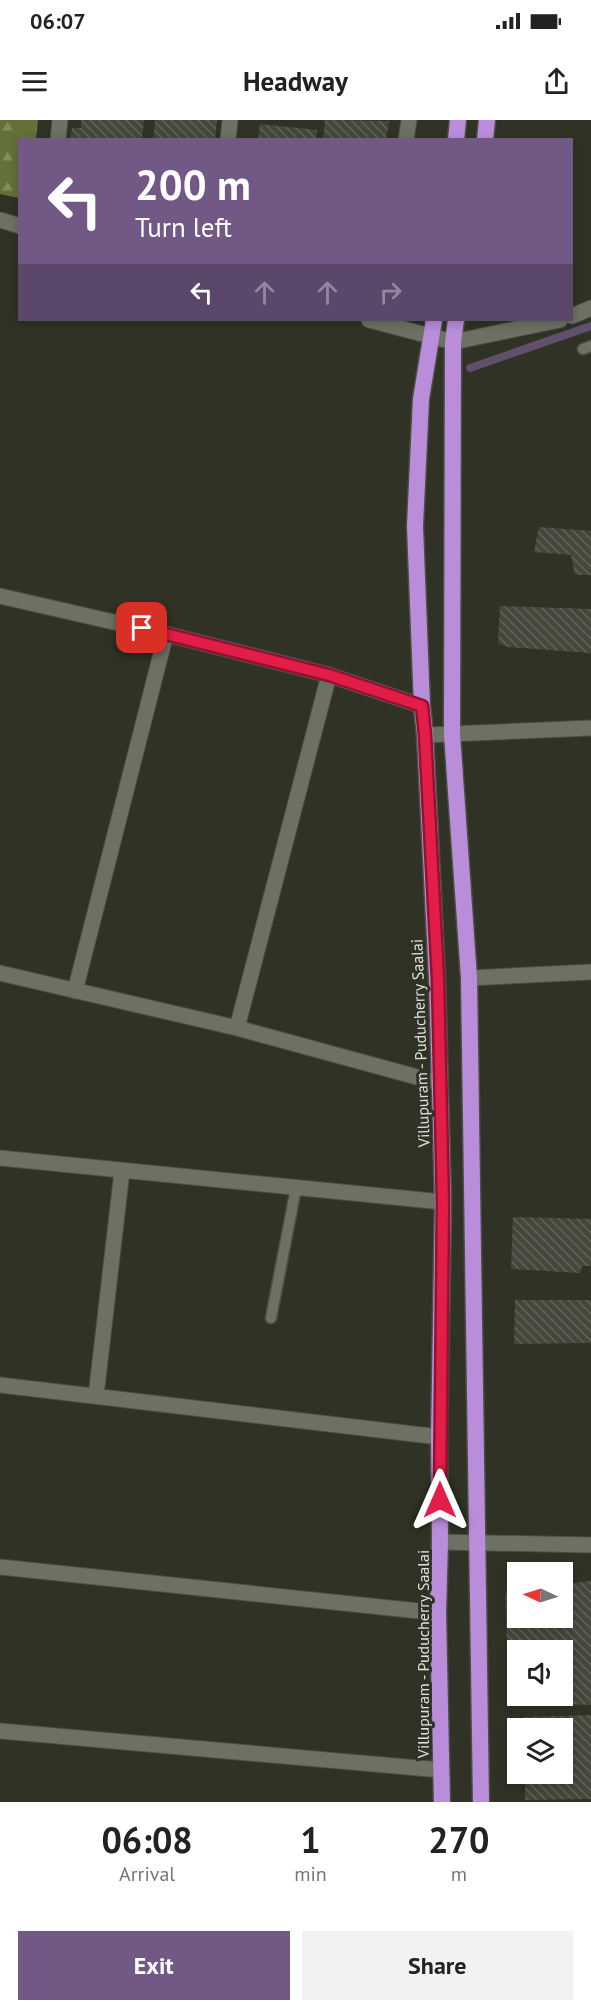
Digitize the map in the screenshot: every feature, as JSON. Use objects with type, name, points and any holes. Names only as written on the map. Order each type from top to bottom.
[{"type":"highway","points":[[456,138],[458,120]]},
{"type":"highway","points":[[485,138],[488,120]]},
{"type":"highway","points":[[456,321],[453,342],[453,734],[469,978],[481,1802]]},
{"type":"highway","name":"Villupuram - Puducherry Saalai","points":[[433,327],[421,399],[415,526],[422,706],[438,979],[443,1202],[438,1613],[442,1802]]},
{"type":"street","points":[[58,138],[60,120]]},
{"type":"street","points":[[228,138],[230,120]]},
{"type":"street","points":[[406,138],[408,120]]},
{"type":"street","points":[[0,220],[18,225]]},
{"type":"street","points":[[573,316],[591,308]]},
{"type":"street","points":[[386,322],[433,327],[453,342],[555,321]]},
{"type":"street","points":[[1,599],[166,634],[329,675],[422,706]]},
{"type":"street","points":[[75,991],[166,634]]},
{"type":"street","points":[[237,1028],[329,675]]},
{"type":"street","points":[[425,735],[591,728]]},
{"type":"street","points":[[469,978],[591,972]]},
{"type":"street","points":[[0,973],[237,1028],[439,1083]]},
{"type":"street","points":[[0,1158],[443,1202]]},
{"type":"street","points":[[96,1396],[122,1171]]},
{"type":"street","points":[[0,1386],[440,1437]]},
{"type":"street","points":[[440,1542],[591,1545]]},
{"type":"street","points":[[0,1567],[438,1613]]},
{"type":"street","points":[[0,1731],[441,1770]]},
{"type":"lane","points":[[271,1318],[296,1188]]},
{"type":"green space","points":[[0,120],[38,120],[36,138],[18,138],[18,198],[0,194]]},
{"type":"building","points":[[81,120],[144,120],[142,138],[70,138],[72,128],[81,128]]},
{"type":"building","points":[[155,120],[217,120],[215,138],[153,138]]},
{"type":"building","points":[[325,120],[389,121],[386,138],[323,138]]},
{"type":"building","points":[[260,124],[317,130],[316,138],[258,138]]},
{"type":"building","points":[[539,527],[591,531],[591,575],[575,575],[571,555],[534,552]]},
{"type":"building","points":[[500,606],[591,609],[591,653],[508,647],[498,643]]},
{"type":"building","points":[[513,1217],[591,1219],[591,1266],[582,1266],[580,1273],[511,1269]]},
{"type":"building","points":[[515,1300],[591,1300],[591,1343],[514,1344]]},
{"type":"building","points":[[591,1581],[591,1705],[573,1704],[573,1640],[507,1640],[507,1647],[505,1591],[507,1591],[507,1628],[573,1628],[573,1583]]},
{"type":"building","points":[[591,1715],[591,1799],[525,1800],[525,1784],[573,1784],[573,1718],[524,1717]]},
{"type":"waterway","points":[[470,368],[591,326]]},
{"type":"route","points":[[142,628],[329,675],[422,706],[438,979],[443,1202],[440,1500]]}]
